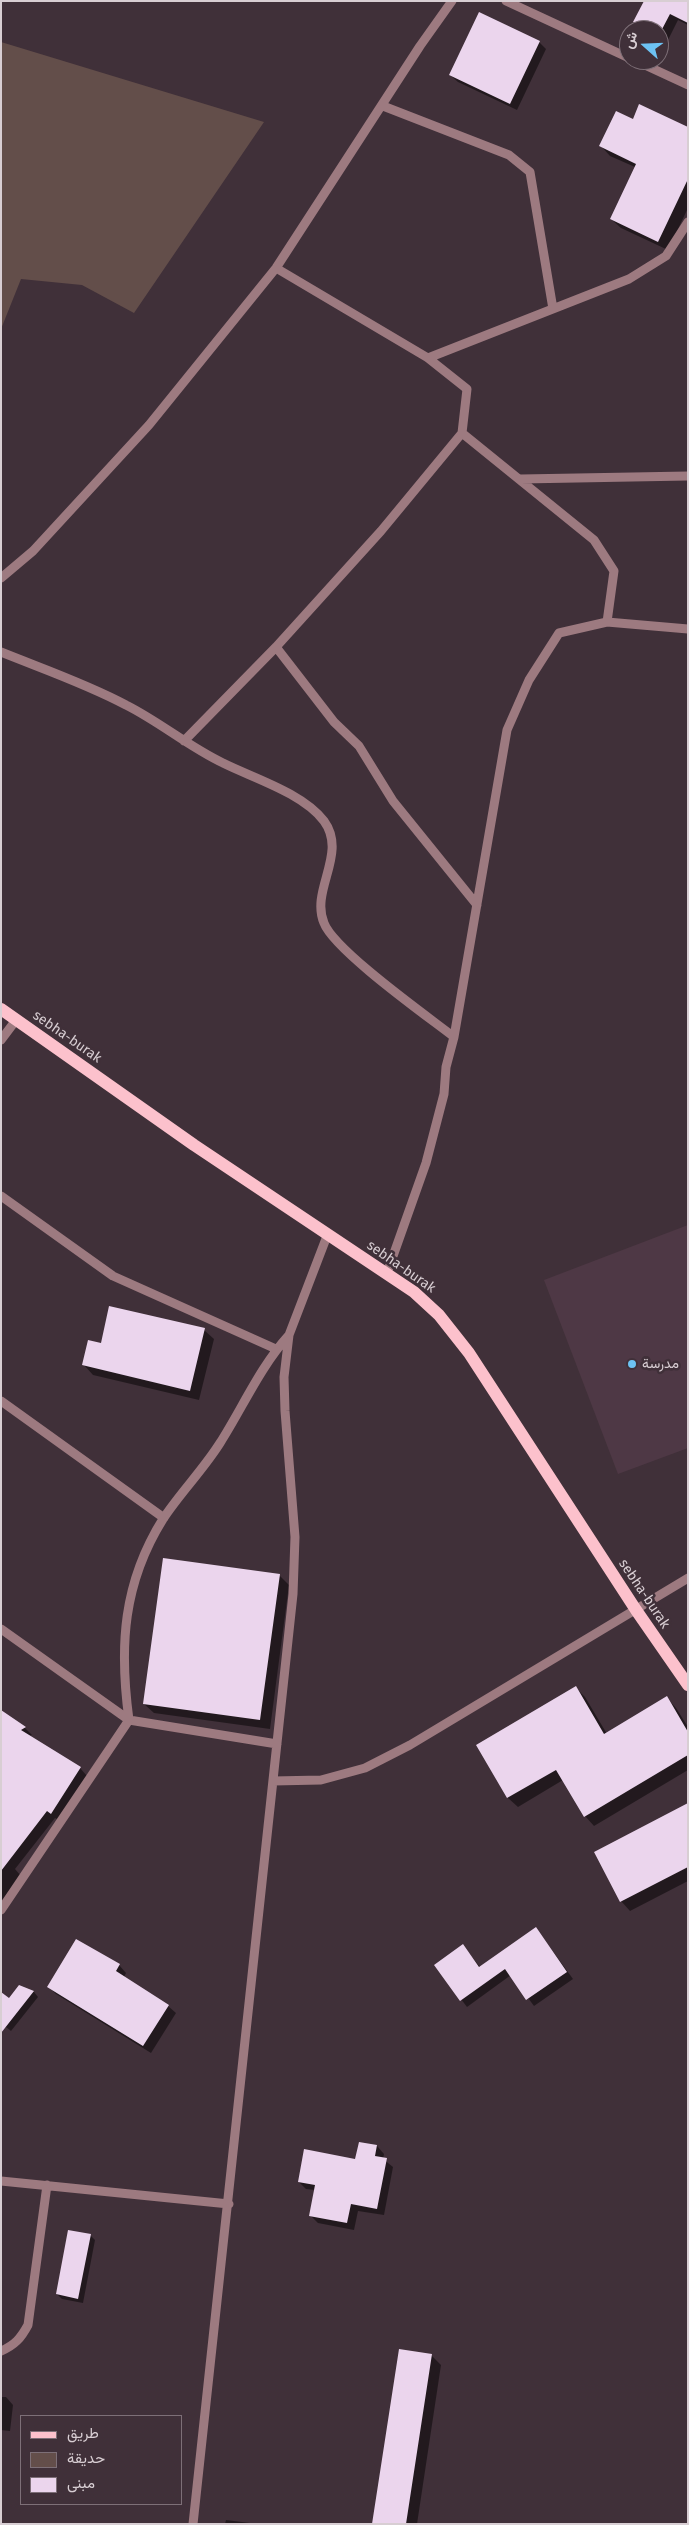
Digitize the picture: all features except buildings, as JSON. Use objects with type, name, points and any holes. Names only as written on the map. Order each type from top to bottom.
[{"type":"main road","name":"sebha-burak","points":[[1,1009],[327,1236],[387,1273],[414,1292],[439,1315],[469,1353],[636,1610],[688,1685]]},
{"type":"street","points":[[1,578],[33,551],[149,425],[276,268],[383,106],[420,46],[452,1]]},
{"type":"street","points":[[506,1],[619,53]]},
{"type":"street","points":[[656,70],[688,85]]},
{"type":"street","points":[[383,106],[509,155],[530,172],[553,309]]},
{"type":"street","points":[[428,358],[630,279],[666,256],[688,222]]},
{"type":"street","points":[[184,741],[276,647],[380,531],[462,434],[467,389],[428,358],[276,268]]},
{"type":"street","points":[[462,434],[594,540],[614,571],[607,622]]},
{"type":"street","points":[[521,480],[688,476]]},
{"type":"street","points":[[387,1273],[426,1163],[444,1094],[446,1067],[454,1037],[478,905],[507,730],[529,680],[559,633],[607,622],[688,629]]},
{"type":"street","points":[[276,647],[334,722],[359,746],[393,801],[478,905]]},
{"type":"street","points":[[1,652],[107,695],[223,763],[272,784],[298,800],[324,820],[331,834],[333,847],[321,902],[323,922],[327,929],[364,966],[454,1037]]},
{"type":"street","points":[[1,1040],[16,1020]]},
{"type":"street","points":[[1,1196],[113,1276],[276,1349]]},
{"type":"street","points":[[193,2524],[229,2204],[292,1603],[295,1546],[293,1496],[284,1396],[289,1335],[327,1236]]},
{"type":"street","points":[[1,1910],[129,1720],[124,1652],[128,1610],[134,1579],[142,1555],[164,1518],[220,1443],[253,1384],[276,1349],[289,1335]]},
{"type":"street","points":[[1,1401],[164,1518]]},
{"type":"street","points":[[273,1781],[321,1780],[365,1768],[410,1745],[688,1578]]},
{"type":"street","points":[[1,1629],[129,1720],[277,1744]]},
{"type":"street","points":[[1,2181],[229,2204]]},
{"type":"street","points":[[1,2351],[13,2346],[22,2337],[28,2325],[47,2185]]},
{"type":"shaded area","name":"مدرسة","points":[[688,1225],[688,1448],[618,1474],[544,1280]]},
{"type":"green space","points":[[1,42],[264,122],[134,313],[82,285],[21,279],[1,329]]},
{"type":"place","name":"مدرسة","points":[[632,1364]]}]
